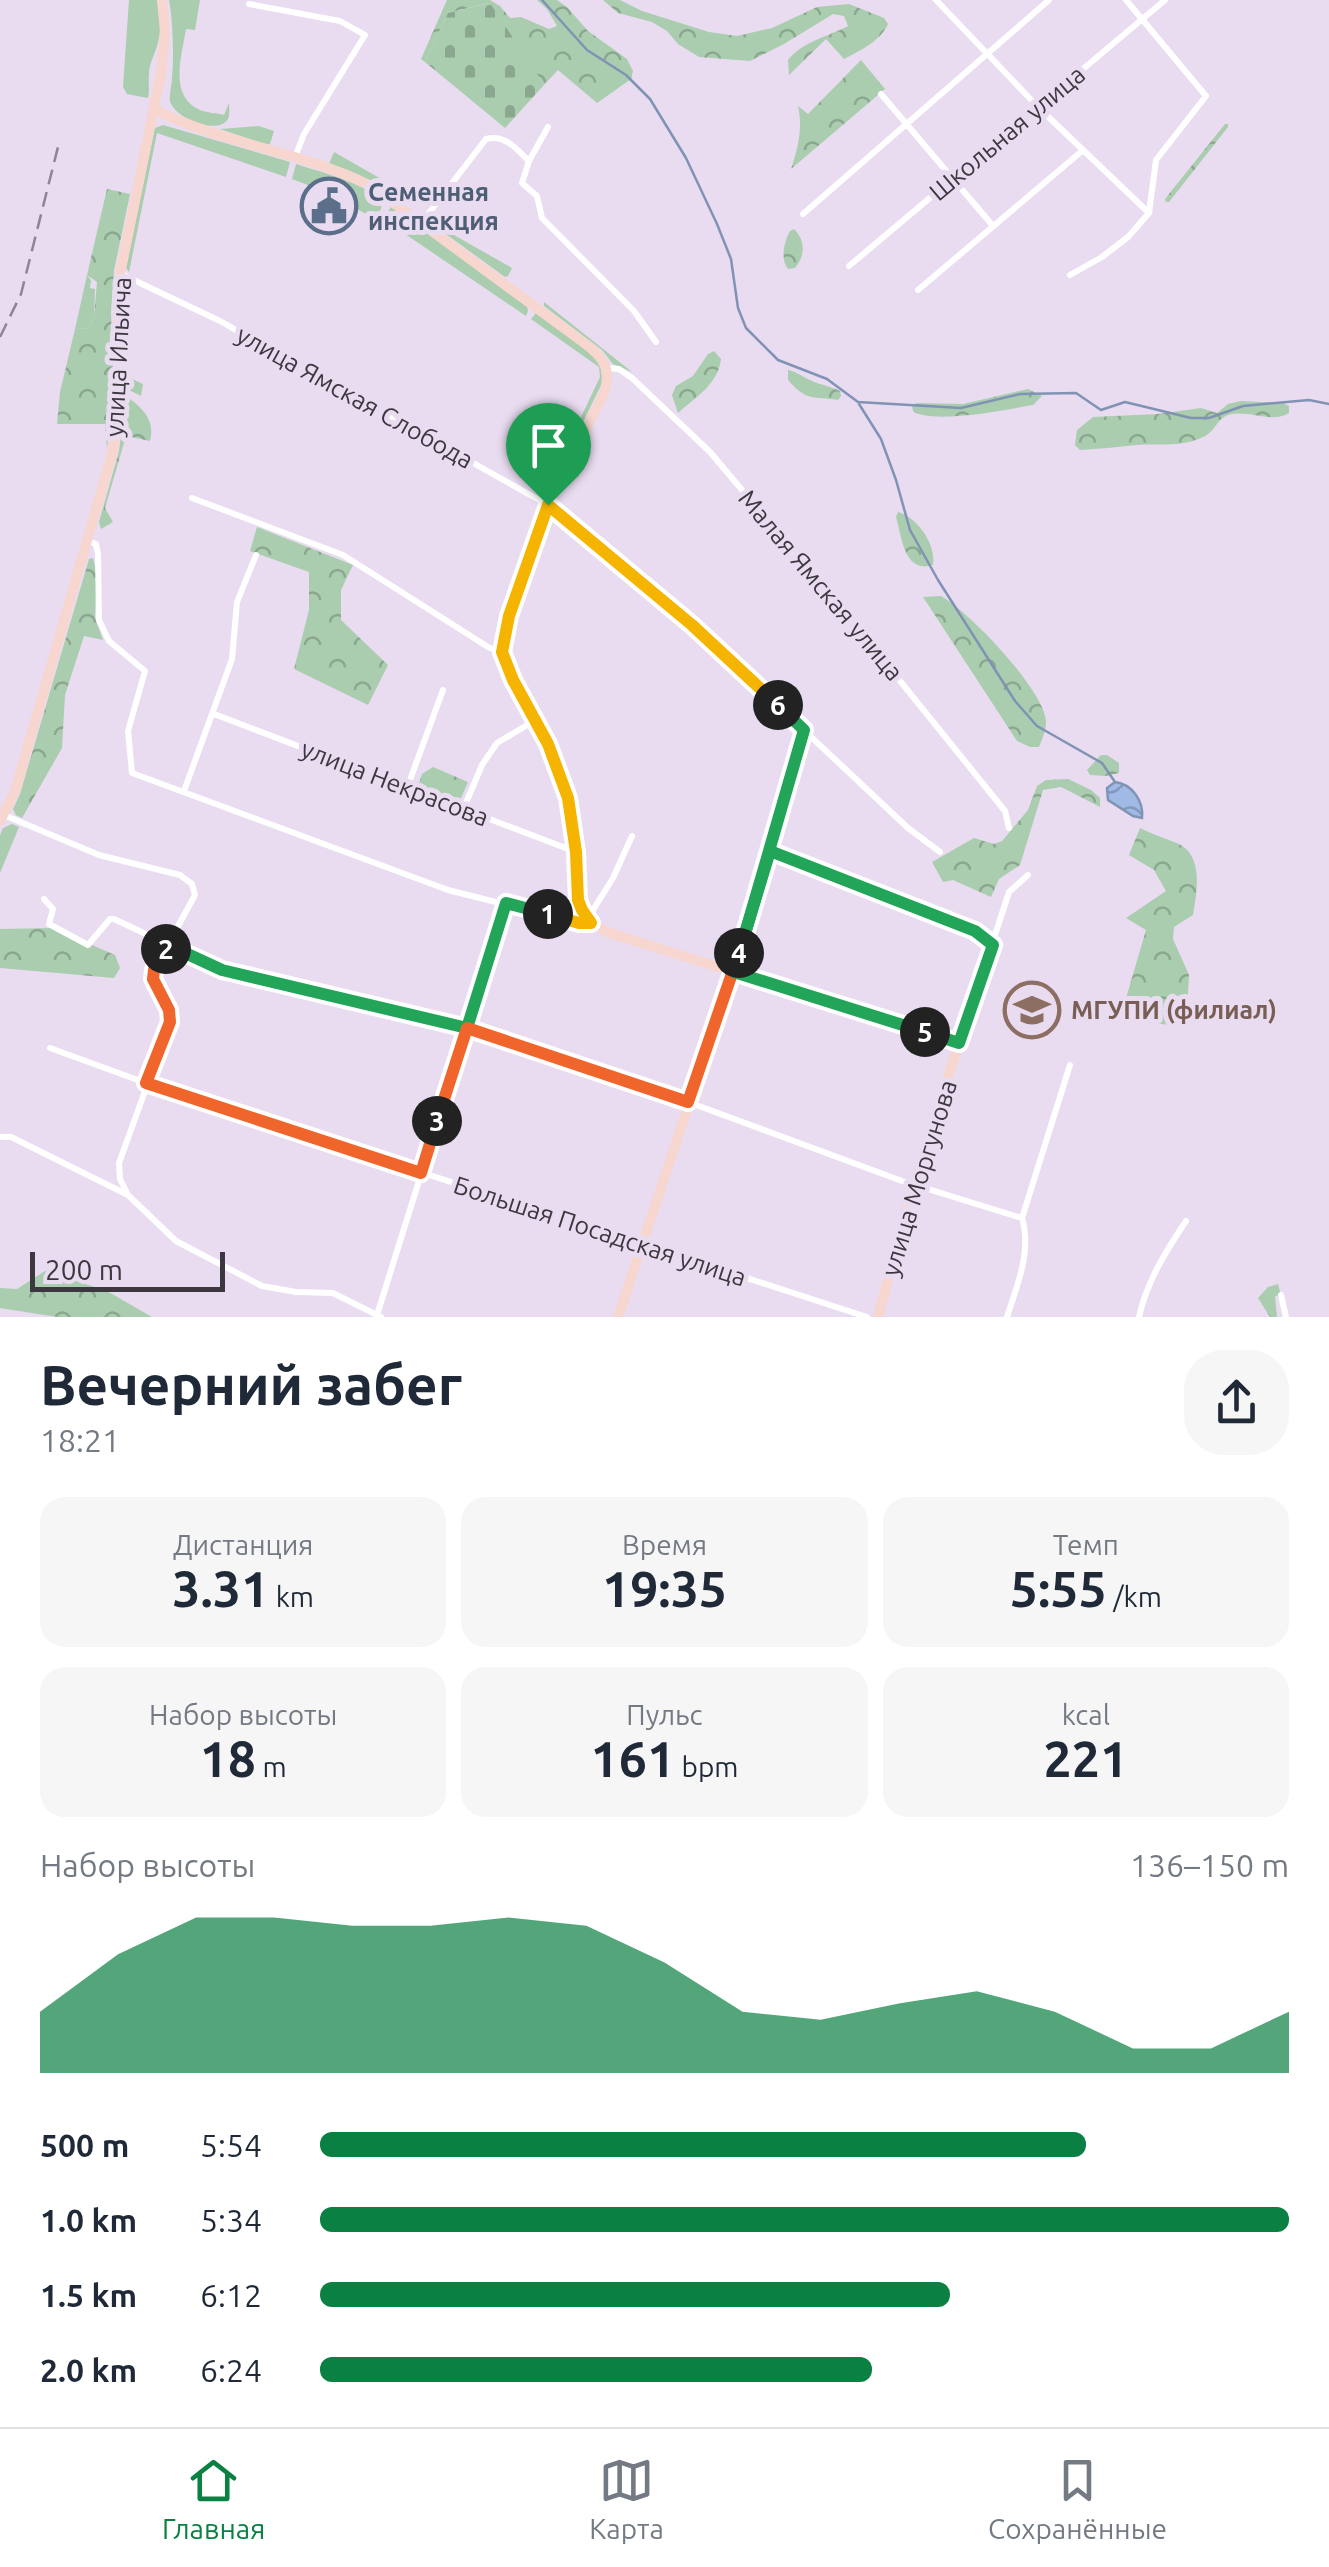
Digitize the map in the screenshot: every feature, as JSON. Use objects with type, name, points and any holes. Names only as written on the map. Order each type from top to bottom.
[{"type":"main road","name":"улица Ильича","points":[[2,817],[15,791],[114,450],[120,396],[120,274],[164,52],[162,0]]},
{"type":"main road","points":[[154,108],[191,126],[368,184],[592,349],[607,368],[604,393],[548,505],[509,616],[502,652],[548,744],[568,798],[578,900],[589,921],[607,932],[959,1043]]},
{"type":"main road","points":[[618,1317],[734,972]]},
{"type":"main road","name":"улица Моргунова","points":[[878,1317],[913,1184],[959,1043]]},
{"type":"street","points":[[936,0],[1038,107],[1149,213]]},
{"type":"street","points":[[803,214],[1049,0]]},
{"type":"street","points":[[1070,275],[1128,237],[1149,213],[1156,160],[1206,96],[1126,0]]},
{"type":"street","name":"Школьная улица","points":[[849,266],[1166,0]]},
{"type":"street","points":[[249,4],[340,20],[365,35],[304,134],[295,158]]},
{"type":"street","points":[[881,94],[993,226]]},
{"type":"street","points":[[548,127],[522,183],[538,196],[542,218],[634,311],[656,342]]},
{"type":"street","points":[[422,222],[486,139],[506,140],[529,161]]},
{"type":"street","points":[[918,290],[1082,150]]},
{"type":"street","name":"улица Ямская Слобода","points":[[120,274],[220,321],[548,505],[692,625],[908,828],[940,852]]},
{"type":"street","name":"Малая Ямская улица","points":[[607,368],[619,369],[632,378],[710,452],[1005,811],[1009,828]]},
{"type":"street","points":[[192,498],[343,555],[502,652]]},
{"type":"street","points":[[88,541],[96,544],[100,620],[109,641],[144,671],[128,731],[132,773],[448,890],[579,923],[589,921],[632,836]]},
{"type":"street","points":[[184,792],[232,659],[237,602],[256,555]]},
{"type":"street","points":[[407,788],[444,690]]},
{"type":"street","name":"улица Некрасова","points":[[214,714],[576,852]]},
{"type":"street","points":[[463,810],[496,743],[534,721]]},
{"type":"street","points":[[734,972],[804,730]]},
{"type":"street","points":[[2,817],[99,855],[180,875],[192,884],[195,895],[154,970],[153,979],[169,1010],[170,1022],[119,1163],[120,1179],[128,1196]]},
{"type":"street","points":[[770,851],[975,931],[993,945]]},
{"type":"street","name":"улица Моргунова","points":[[959,1043],[1010,892],[1028,875]]},
{"type":"street","points":[[44,899],[53,909],[49,924],[88,945],[114,919],[222,970],[467,1028],[688,1102],[913,1184],[1022,1218]]},
{"type":"street","points":[[0,1137],[11,1137],[128,1196],[176,1241],[262,1286],[332,1294],[379,1316],[506,903]]},
{"type":"street","name":"Большая Посадская улица","points":[[50,1048],[146,1083],[867,1317]]},
{"type":"street","points":[[1008,1317],[1024,1260],[1026,1231],[1022,1218],[1070,1066]]},
{"type":"street","points":[[1139,1317],[1162,1258],[1186,1221]]},
{"type":"street","points":[[1280,1295],[1286,1317]]},
{"type":"green space","points":[[129,0],[157,0],[160,32],[149,70],[148,98],[127,94],[123,87]]},
{"type":"green space","points":[[169,0],[200,0],[195,30],[186,29],[180,85],[190,104],[200,110],[224,115],[229,103],[229,117],[223,124],[206,125],[187,119],[170,101],[173,50]]},
{"type":"green space","points":[[447,0],[490,0],[510,18],[521,17],[549,29],[557,26],[537,0],[557,0],[588,31],[627,59],[633,71],[631,79],[597,103],[558,70],[544,85],[489,3],[448,13],[425,62],[421,59]]},
{"type":"green space","points":[[603,0],[620,0],[709,32],[737,36],[772,28],[817,7],[849,4],[884,18],[888,24],[875,40],[844,59],[826,39],[789,75],[788,60],[808,44],[848,26],[844,16],[833,14],[750,61],[699,57],[652,22],[618,13]]},
{"type":"green space","points":[[490,3],[544,85],[505,128],[425,62],[448,13]]},
{"type":"green space","points":[[861,60],[885,89],[791,169],[799,138],[798,106],[808,114]]},
{"type":"green space","points":[[1225,124],[1228,127],[1166,202],[1165,199]]},
{"type":"green space","points":[[163,125],[290,162],[286,177],[157,133],[129,272],[126,268],[154,132]]},
{"type":"green space","points":[[259,126],[274,131],[270,144],[220,129]]},
{"type":"green space","points":[[334,152],[383,180],[380,185],[329,164]]},
{"type":"green space","points":[[296,164],[368,191],[382,205],[377,220],[326,192],[292,179]]},
{"type":"green space","points":[[107,189],[130,194],[114,271],[114,394],[107,448],[105,424],[57,424],[60,392],[75,329],[89,328],[94,317],[97,282],[87,275]]},
{"type":"green space","points":[[391,207],[527,306],[526,316],[381,222]]},
{"type":"green space","points":[[430,216],[454,235],[512,268],[508,276],[428,221]]},
{"type":"green space","points":[[794,229],[801,238],[802,254],[795,268],[788,269],[784,250]]},
{"type":"green space","points":[[87,275],[90,288],[95,289],[94,317],[89,328],[75,329]]},
{"type":"green space","points":[[129,282],[128,377],[143,384],[141,396],[125,388],[123,314],[125,285]]},
{"type":"green space","points":[[544,302],[632,372],[613,364],[602,350],[544,306]]},
{"type":"green space","points":[[536,313],[595,357],[600,364],[603,381],[549,492],[543,497],[600,377],[599,367],[531,319]]},
{"type":"green space","points":[[714,351],[721,359],[716,376],[678,413],[672,395],[676,386],[693,376]]},
{"type":"green space","points":[[788,370],[840,391],[841,396],[838,400],[806,395],[788,380]]},
{"type":"green space","points":[[1028,389],[1042,396],[1033,405],[989,412],[936,417],[913,411],[912,406],[963,404]]},
{"type":"green space","points":[[130,399],[148,417],[150,441],[126,436],[105,508],[113,522],[101,529],[99,522],[119,451],[125,404]]},
{"type":"green space","points":[[1283,403],[1289,406],[1289,413],[1275,417],[1228,415],[1205,436],[1179,444],[1080,450],[1075,445],[1077,430],[1093,417],[1201,408],[1217,413],[1228,404]]},
{"type":"green space","points":[[898,512],[924,533],[932,549],[933,565],[923,566],[910,559],[900,534]]},
{"type":"green space","points":[[257,527],[353,565],[341,590],[341,620],[388,665],[368,705],[294,669],[309,610],[309,572],[250,551]]},
{"type":"green space","points":[[93,558],[97,574],[95,618],[103,640],[84,636],[65,695],[62,748],[22,818],[13,809],[89,559]]},
{"type":"green space","points":[[941,596],[985,633],[1029,686],[1046,720],[1039,747],[1017,741],[923,597]]},
{"type":"green space","points":[[1101,755],[1119,763],[1119,773],[1090,775],[1087,770]]},
{"type":"green space","points":[[433,767],[468,782],[461,798],[445,798],[418,786],[422,774]]},
{"type":"green space","points":[[1068,779],[1091,790],[1100,798],[1100,807],[1061,787],[1043,790],[1020,865],[999,879],[991,897],[953,880],[943,882],[932,862],[974,838],[994,844],[1002,841],[1028,810],[1037,786],[1046,780]]},
{"type":"green space","points":[[12,824],[19,827],[0,873],[0,835],[3,828]]},
{"type":"green space","points":[[1140,828],[1186,849],[1195,865],[1193,915],[1174,927],[1173,939],[1189,975],[1186,1027],[1120,1019],[1146,930],[1126,918],[1166,891],[1154,870],[1129,855]]},
{"type":"green space","points":[[53,928],[115,955],[120,968],[114,978],[0,968],[0,929]]},
{"type":"green space","points":[[45,1271],[107,1291],[152,1317],[57,1317],[0,1308],[0,1288],[17,1289]]},
{"type":"green space","points":[[1278,1284],[1281,1295],[1275,1296],[1277,1317],[1270,1317],[1258,1298],[1268,1287]]},
{"type":"water","points":[[1115,782],[1136,794],[1142,818],[1108,800],[1107,788]]},
{"type":"waterway","points":[[542,0],[587,50],[626,75],[650,99],[686,158],[717,224],[731,259],[738,308],[746,328],[778,360],[827,379],[858,402],[961,408],[1020,394],[1076,393],[1101,410],[1125,402],[1191,418],[1209,418],[1243,406],[1309,400],[1329,404]]},
{"type":"waterway","points":[[859,404],[881,439],[910,530],[1015,701],[1037,726],[1102,763],[1115,782]]},
{"type":"railway","points":[[0,337],[21,294],[59,143]]},
{"type":"place","name":"Семенная инспекция","points":[[329,206]]},
{"type":"place","name":"МГУПИ (филиал)","points":[[1032,1010]]},
{"type":"route","points":[[548,505],[509,616],[502,652],[548,744],[568,798],[578,900],[591,923],[506,903],[467,1028],[222,970],[168,945],[153,979],[169,1010],[170,1022],[146,1083],[421,1173],[467,1028],[688,1102],[734,972],[770,851],[975,931],[993,945],[959,1043],[734,972],[804,730],[692,625],[548,505]]}]
